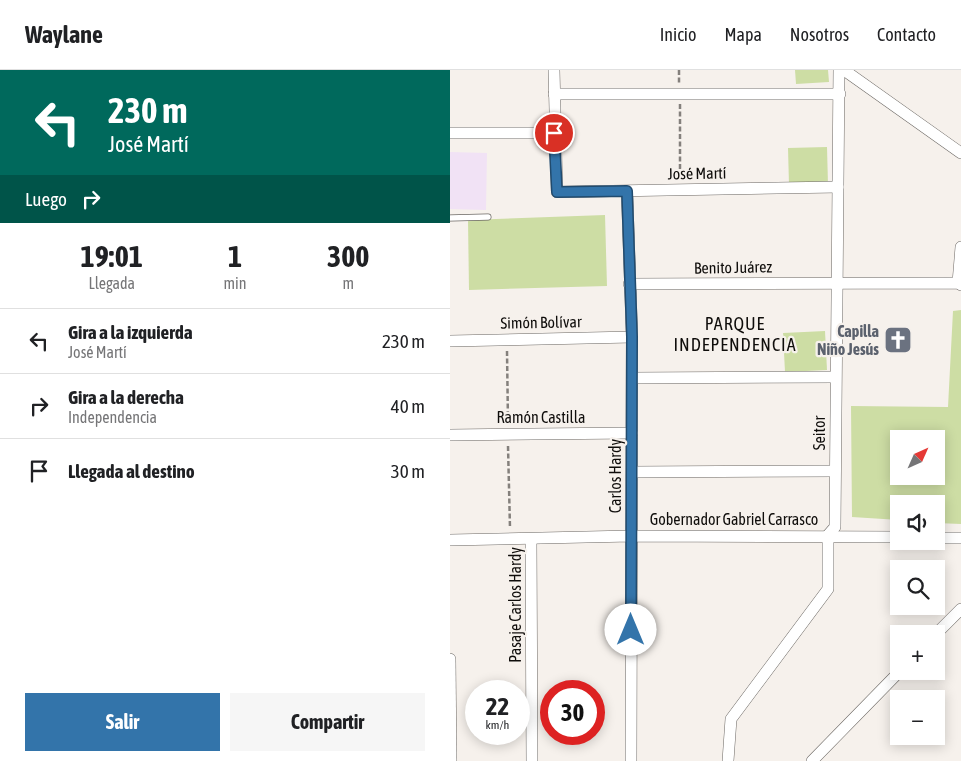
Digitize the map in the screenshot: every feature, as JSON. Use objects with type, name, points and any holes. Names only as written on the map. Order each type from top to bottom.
[{"type":"street","points":[[450,133],[554,133],[554,70]]},
{"type":"street","name":"Seitor","points":[[728,761],[731,719],[828,589],[828,535],[835,527],[839,70]]},
{"type":"street","points":[[844,70],[961,153]]},
{"type":"street","points":[[554,94],[840,94]]},
{"type":"street","name":"José Martí","points":[[554,133],[557,192],[838,188]]},
{"type":"street","name":"Carlos Hardy","points":[[627,191],[632,337],[631,761]]},
{"type":"street","points":[[960,284],[961,247]]},
{"type":"street","name":"Benito Juárez","points":[[629,284],[960,284]]},
{"type":"street","name":"Simón Bolívar","points":[[450,341],[632,337]]},
{"type":"street","points":[[632,378],[835,377]]},
{"type":"street","name":"Ramón Castilla","points":[[450,435],[632,433]]},
{"type":"street","points":[[632,472],[835,471]]},
{"type":"street","name":"Gobernador Gabriel Carrasco","points":[[450,540],[631,536],[828,535],[890,537]]},
{"type":"street","points":[[945,538],[961,538]]},
{"type":"street","name":"Pasaje Carlos Hardy","points":[[532,539],[532,761]]},
{"type":"street","points":[[945,625],[961,609]]},
{"type":"street","points":[[450,659],[451,761]]},
{"type":"street","points":[[812,761],[891,680]]},
{"type":"lane","points":[[450,218],[488,217]]},
{"type":"path","points":[[679,70],[680,189]]},
{"type":"shaded area","points":[[450,152],[487,153],[486,210],[450,209]]},
{"type":"green space","points":[[795,70],[828,70],[829,82],[796,84]]},
{"type":"green space","points":[[827,147],[828,185],[789,185],[788,148]]},
{"type":"green space","points":[[605,215],[607,286],[469,290],[468,220]]},
{"type":"green space","points":[[961,310],[961,524],[945,523],[945,495],[890,495],[890,519],[852,517],[851,406],[948,407],[953,311]]},
{"type":"green space","points":[[825,331],[827,370],[785,372],[783,333]]},
{"type":"place","name":"Capilla Niño Jesús","points":[[898,340]]},
{"type":"district","name":"PARQUE INDEPENDENCIA","points":[[735,333]]},
{"type":"route","points":[[554,133],[557,192],[627,191],[632,337],[631,630]]}]
